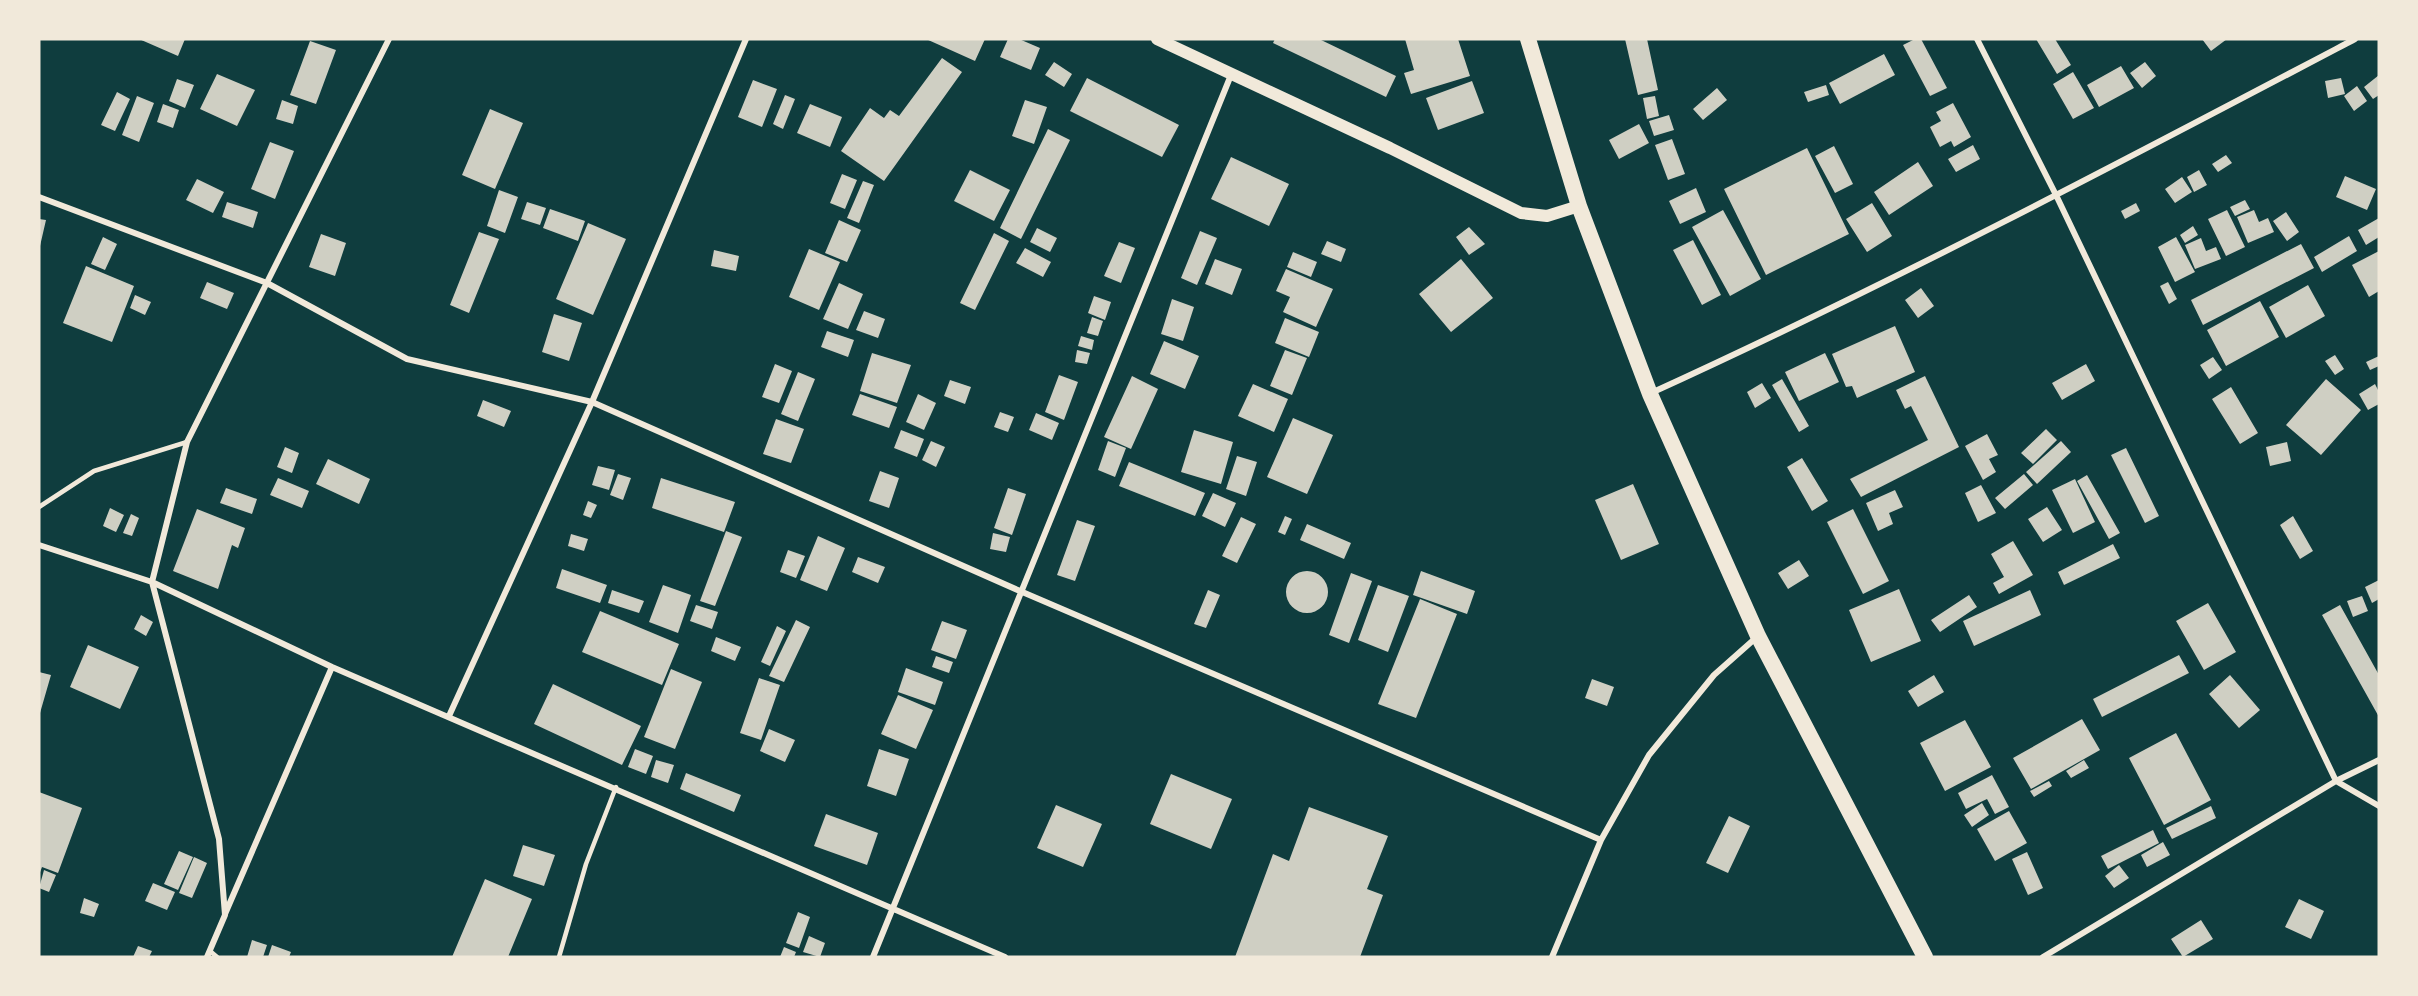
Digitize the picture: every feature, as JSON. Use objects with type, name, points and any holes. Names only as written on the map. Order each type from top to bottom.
[{"type":"highway","points":[[1528,39],[1580,206],[1650,394],[1758,636],[1925,957]]},
{"type":"main road","points":[[1157,39],[1390,148],[1521,213],[1547,216],[1580,206]]},
{"type":"street","points":[[225,915],[219,839],[152,582],[187,442],[389,39]]},
{"type":"street","points":[[449,716],[592,402],[747,39]]},
{"type":"street","points":[[1977,39],[2056,195],[2336,781],[2379,806]]},
{"type":"street","points":[[1650,394],[1759,344],[2056,195],[2355,39]]},
{"type":"street","points":[[873,957],[1231,75]]},
{"type":"street","points":[[39,197],[267,283],[407,359],[592,402],[1020,591],[1601,840]]},
{"type":"street","points":[[39,545],[152,582],[332,667],[895,907],[1005,957]]},
{"type":"street","points":[[1552,957],[1601,840],[1649,755],[1714,675],[1758,636]]},
{"type":"street","points":[[208,954],[332,667]]},
{"type":"street","points":[[2043,957],[2336,781],[2379,760]]},
{"type":"lane","points":[[39,507],[94,471],[187,442]]},
{"type":"lane","points":[[559,957],[586,864],[616,788]]},
{"type":"lane","points":[[208,954],[217,957]]},
{"type":"building","points":[[139,39],[185,39],[178,56]]},
{"type":"building","points":[[926,39],[985,39],[975,61]]},
{"type":"building","points":[[1008,39],[1019,39],[1040,48],[1031,70],[1000,57]]},
{"type":"building","points":[[1275,39],[1319,39],[1396,76],[1386,97],[1273,43]]},
{"type":"building","points":[[1405,39],[1458,39],[1470,76],[1411,94],[1404,73],[1414,70]]},
{"type":"building","points":[[1625,39],[1647,39],[1658,90],[1638,95]]},
{"type":"building","points":[[1915,39],[1921,39],[1947,88],[1930,96],[1903,45]]},
{"type":"building","points":[[2036,39],[2055,39],[2071,65],[2057,74]]},
{"type":"building","points":[[2202,39],[2227,39],[2211,51]]},
{"type":"building","points":[[310,41],[336,50],[316,104],[290,95]]},
{"type":"building","points":[[1884,54],[1895,75],[1840,104],[1829,83]]},
{"type":"building","points":[[942,58],[962,72],[884,181],[841,151],[870,108],[884,118],[890,110],[899,116]]},
{"type":"building","points":[[1054,62],[1072,74],[1064,87],[1045,75]]},
{"type":"building","points":[[2145,62],[2156,76],[2142,88],[2130,73]]},
{"type":"building","points":[[2121,66],[2134,88],[2099,107],[2087,85]]},
{"type":"building","points":[[2073,72],[2094,108],[2073,119],[2053,84]]},
{"type":"building","points":[[217,74],[255,90],[237,126],[200,109]]},
{"type":"building","points":[[2379,75],[2379,95],[2373,99],[2364,87]]},
{"type":"building","points":[[1087,78],[1179,125],[1162,157],[1070,111]]},
{"type":"building","points":[[2341,78],[2345,94],[2328,98],[2325,81]]},
{"type":"building","points":[[177,79],[194,85],[185,108],[169,101]]},
{"type":"building","points":[[753,80],[777,89],[762,127],[738,117]]},
{"type":"building","points":[[1472,81],[1484,113],[1438,130],[1426,98]]},
{"type":"building","points":[[1826,85],[1829,95],[1808,102],[1804,92]]},
{"type":"building","points":[[2357,86],[2367,101],[2354,111],[2344,96]]},
{"type":"building","points":[[1717,88],[1727,100],[1703,120],[1693,109]]},
{"type":"building","points":[[117,92],[130,99],[115,131],[101,125]]},
{"type":"building","points":[[785,95],[795,99],[783,129],[773,124]]},
{"type":"building","points":[[137,96],[154,103],[139,142],[122,135]]},
{"type":"building","points":[[1655,96],[1659,116],[1647,119],[1643,98]]},
{"type":"building","points":[[282,100],[298,106],[293,124],[276,119]]},
{"type":"building","points":[[1025,100],[1047,107],[1034,144],[1012,136]]},
{"type":"building","points":[[1953,103],[1971,137],[1954,147],[1951,141],[1940,147],[1930,127],[1941,121],[1936,112]]},
{"type":"building","points":[[163,104],[179,110],[173,128],[157,122]]},
{"type":"building","points":[[810,104],[842,117],[830,147],[797,133]]},
{"type":"building","points":[[490,109],[523,123],[495,189],[462,175]]},
{"type":"building","points":[[1669,115],[1674,130],[1654,136],[1649,121]]},
{"type":"building","points":[[1639,124],[1649,143],[1619,159],[1609,140]]},
{"type":"building","points":[[1048,129],[1070,140],[1021,239],[1000,228]]},
{"type":"building","points":[[1672,139],[1685,174],[1668,180],[1655,145]]},
{"type":"building","points":[[270,142],[294,151],[275,199],[251,189]]},
{"type":"building","points":[[1973,145],[1980,159],[1956,172],[1948,159]]},
{"type":"building","points":[[1834,146],[1853,184],[1835,193],[1815,156]]},
{"type":"building","points":[[1807,148],[1849,234],[1766,275],[1724,189]]},
{"type":"building","points":[[2226,155],[2232,163],[2218,172],[2212,164]]},
{"type":"building","points":[[1231,157],[1289,184],[1269,226],[1211,199]]},
{"type":"building","points":[[1918,162],[1933,186],[1889,215],[1874,192]]},
{"type":"building","points":[[970,170],[1010,190],[994,221],[954,201]]},
{"type":"building","points":[[2199,170],[2207,185],[2194,192],[2187,177]]},
{"type":"building","points":[[842,174],[857,180],[845,209],[830,203]]},
{"type":"building","points":[[2345,176],[2376,189],[2367,210],[2336,197]]},
{"type":"building","points":[[2182,177],[2192,192],[2175,203],[2165,189]]},
{"type":"building","points":[[197,179],[224,192],[213,213],[186,200]]},
{"type":"building","points":[[863,181],[874,185],[859,223],[847,218]]},
{"type":"building","points":[[1696,188],[1706,212],[1680,224],[1669,201]]},
{"type":"building","points":[[499,190],[518,197],[505,233],[487,226]]},
{"type":"building","points":[[2245,200],[2250,209],[2235,216],[2230,207]]},
{"type":"building","points":[[227,202],[258,212],[253,228],[222,217]]},
{"type":"building","points":[[527,202],[546,208],[540,225],[521,219]]},
{"type":"building","points":[[1872,203],[1892,236],[1867,252],[1846,219]]},
{"type":"building","points":[[2136,203],[2140,211],[2125,219],[2121,211]]},
{"type":"building","points":[[550,209],[585,221],[578,241],[543,228]]},
{"type":"building","points":[[1723,210],[1761,279],[1730,296],[1692,227]]},
{"type":"building","points":[[2227,210],[2245,247],[2226,256],[2208,219]]},
{"type":"building","points":[[2254,210],[2259,222],[2268,218],[2274,232],[2248,243],[2237,217]]},
{"type":"building","points":[[2286,212],[2299,232],[2287,241],[2273,221]]},
{"type":"building","points":[[2379,218],[2379,237],[2366,245],[2358,230]]},
{"type":"building","points":[[39,219],[46,220],[40,246],[39,245]]},
{"type":"building","points":[[839,220],[861,230],[847,262],[825,253]]},
{"type":"building","points":[[588,223],[626,239],[593,315],[556,299]]},
{"type":"building","points":[[2193,226],[2198,235],[2185,243],[2180,235]]},
{"type":"building","points":[[1469,227],[1485,244],[1469,255],[1456,237]]},
{"type":"building","points":[[1037,228],[1057,238],[1050,252],[1030,242]]},
{"type":"building","points":[[1200,231],[1217,238],[1197,285],[1181,278]]},
{"type":"building","points":[[479,232],[499,239],[469,313],[450,305]]},
{"type":"building","points":[[994,233],[1009,241],[975,310],[960,303]]},
{"type":"building","points":[[321,234],[346,243],[335,276],[309,267]]},
{"type":"building","points":[[2349,236],[2357,251],[2322,272],[2314,257]]},
{"type":"building","points":[[103,237],[117,244],[105,270],[91,264]]},
{"type":"building","points":[[2176,237],[2195,272],[2175,282],[2158,247]]},
{"type":"building","points":[[2201,238],[2206,251],[2216,247],[2221,259],[2195,269],[2185,245]]},
{"type":"building","points":[[1693,240],[1721,295],[1702,305],[1673,250]]},
{"type":"building","points":[[1327,241],[1346,249],[1341,262],[1321,254]]},
{"type":"building","points":[[1119,242],[1135,248],[1121,283],[1104,276]]},
{"type":"building","points":[[2301,244],[2314,268],[2203,325],[2191,300]]},
{"type":"building","points":[[1025,248],[1051,262],[1043,277],[1016,263]]},
{"type":"building","points":[[809,249],[840,262],[819,310],[789,297]]},
{"type":"building","points":[[714,250],[739,256],[736,271],[711,266]]},
{"type":"building","points":[[2379,251],[2379,291],[2369,297],[2352,265]]},
{"type":"building","points":[[1293,252],[1317,262],[1311,277],[1287,267]]},
{"type":"building","points":[[1215,259],[1242,269],[1232,295],[1205,284]]},
{"type":"building","points":[[1461,259],[1493,298],[1451,332],[1419,294]]},
{"type":"building","points":[[86,266],[134,286],[112,342],[63,323]]},
{"type":"building","points":[[1286,269],[1333,289],[1316,327],[1283,312],[1290,297],[1276,291]]},
{"type":"building","points":[[207,282],[234,293],[227,309],[200,298]]},
{"type":"building","points":[[2168,282],[2177,299],[2169,304],[2160,286]]},
{"type":"building","points":[[839,283],[863,294],[848,329],[823,319]]},
{"type":"building","points":[[2308,285],[2325,316],[2286,338],[2269,307]]},
{"type":"building","points":[[1921,288],[1934,306],[1918,318],[1905,300]]},
{"type":"building","points":[[135,295],[151,302],[145,315],[130,308]]},
{"type":"building","points":[[1094,296],[1111,302],[1105,320],[1088,313]]},
{"type":"building","points":[[1172,299],[1194,307],[1183,341],[1161,334]]},
{"type":"building","points":[[2260,301],[2279,337],[2226,366],[2207,330]]},
{"type":"building","points":[[864,311],[885,319],[878,338],[856,330]]},
{"type":"building","points":[[554,314],[582,323],[569,361],[542,352]]},
{"type":"building","points":[[1092,317],[1103,321],[1098,336],[1087,333]]},
{"type":"building","points":[[1285,318],[1319,332],[1309,357],[1275,343]]},
{"type":"building","points":[[1895,326],[1915,372],[1857,398],[1852,386],[1846,387],[1832,354]]},
{"type":"building","points":[[827,331],[854,340],[848,357],[821,347]]},
{"type":"building","points":[[1081,336],[1094,340],[1092,350],[1078,346]]},
{"type":"building","points":[[1164,341],[1199,356],[1185,389],[1150,374]]},
{"type":"building","points":[[1077,350],[1090,353],[1087,364],[1075,362]]},
{"type":"building","points":[[1285,350],[1307,358],[1292,395],[1270,386]]},
{"type":"building","points":[[872,353],[911,365],[897,403],[860,391]]},
{"type":"building","points":[[1825,353],[1839,382],[1799,401],[1785,372]]},
{"type":"building","points":[[2335,355],[2344,369],[2335,375],[2325,361]]},
{"type":"building","points":[[2379,356],[2379,366],[2370,370],[2366,362]]},
{"type":"building","points":[[2213,357],[2222,370],[2209,379],[2200,365]]},
{"type":"building","points":[[775,364],[792,371],[779,403],[762,397]]},
{"type":"building","points":[[2086,364],[2095,381],[2062,400],[2052,383]]},
{"type":"building","points":[[798,372],[815,379],[798,421],[781,414]]},
{"type":"building","points":[[1059,375],[1078,382],[1064,420],[1045,412]]},
{"type":"building","points":[[1132,376],[1158,389],[1131,449],[1104,437]]},
{"type":"building","points":[[1925,376],[1959,447],[1861,497],[1850,479],[1928,440],[1911,406],[1905,409],[1896,390]]},
{"type":"building","points":[[1782,379],[1809,426],[1799,432],[1772,385]]},
{"type":"building","points":[[2326,379],[2361,410],[2321,455],[2286,425]]},
{"type":"building","points":[[950,380],[971,387],[965,404],[944,396]]},
{"type":"building","points":[[1762,383],[1771,398],[1755,408],[1747,392]]},
{"type":"building","points":[[1253,384],[1288,399],[1274,432],[1238,416]]},
{"type":"building","points":[[2375,384],[2379,392],[2379,404],[2368,410],[2359,394]]},
{"type":"building","points":[[2231,387],[2258,433],[2240,444],[2212,399]]},
{"type":"building","points":[[860,394],[897,407],[889,428],[852,415]]},
{"type":"building","points":[[918,394],[936,403],[924,430],[906,422]]},
{"type":"building","points":[[483,400],[511,411],[504,427],[477,416]]},
{"type":"building","points":[[1000,412],[1014,417],[1008,432],[994,427]]},
{"type":"building","points":[[1036,413],[1059,423],[1052,440],[1029,430]]},
{"type":"building","points":[[1293,418],[1333,435],[1307,494],[1267,477]]},
{"type":"building","points":[[776,419],[804,429],[791,463],[763,454]]},
{"type":"building","points":[[2046,429],[2057,440],[2033,464],[2021,453]]},
{"type":"building","points":[[901,430],[924,439],[917,457],[894,448]]},
{"type":"building","points":[[1194,430],[1233,442],[1221,484],[1181,472]]},
{"type":"building","points":[[1987,434],[1998,455],[1989,459],[1996,472],[1983,480],[1965,446]]},
{"type":"building","points":[[931,441],[945,447],[936,467],[922,460]]},
{"type":"building","points":[[1108,441],[1126,448],[1115,477],[1098,470]]},
{"type":"building","points":[[2061,441],[2071,452],[2037,484],[2026,472]]},
{"type":"building","points":[[2287,442],[2291,461],[2270,466],[2266,447]]},
{"type":"building","points":[[285,447],[299,453],[292,473],[277,467]]},
{"type":"building","points":[[2126,448],[2159,516],[2145,523],[2111,455]]},
{"type":"building","points":[[1237,456],[1257,462],[1246,496],[1226,489]]},
{"type":"building","points":[[1802,458],[1828,501],[1812,511],[1787,467]]},
{"type":"building","points":[[328,459],[370,479],[359,504],[316,484]]},
{"type":"building","points":[[1129,462],[1205,493],[1195,516],[1119,486]]},
{"type":"building","points":[[598,466],[615,470],[609,490],[592,485]]},
{"type":"building","points":[[880,471],[899,478],[889,508],[869,501]]},
{"type":"building","points":[[618,474],[631,478],[623,500],[610,495]]},
{"type":"building","points":[[2024,474],[2033,485],[2005,509],[1995,498]]},
{"type":"building","points":[[2087,475],[2120,533],[2109,539],[2077,481]]},
{"type":"building","points":[[278,478],[309,491],[302,508],[270,495]]},
{"type":"building","points":[[661,478],[735,502],[724,532],[652,508]]},
{"type":"building","points":[[2075,479],[2095,522],[2073,533],[2052,490]]},
{"type":"building","points":[[1633,484],[1659,544],[1621,560],[1595,500]]},
{"type":"building","points":[[1981,485],[1996,513],[1978,522],[1965,493]]},
{"type":"building","points":[[226,488],[257,499],[252,514],[220,503]]},
{"type":"building","points":[[1008,488],[1026,494],[1012,535],[994,528]]},
{"type":"building","points":[[1895,490],[1903,507],[1889,513],[1893,524],[1878,531],[1866,503]]},
{"type":"building","points":[[1213,493],[1236,503],[1225,527],[1202,516]]},
{"type":"building","points":[[588,501],[597,505],[591,518],[583,515]]},
{"type":"building","points":[[2047,507],[2062,530],[2043,542],[2028,519]]},
{"type":"building","points":[[110,508],[124,515],[116,532],[103,526]]},
{"type":"building","points":[[197,509],[245,528],[238,548],[232,545],[218,589],[173,571]]},
{"type":"building","points":[[1853,509],[1889,581],[1863,594],[1827,522]]},
{"type":"building","points":[[131,514],[139,518],[132,536],[123,533]]},
{"type":"building","points":[[1285,516],[1292,519],[1285,535],[1278,532]]},
{"type":"building","points":[[2293,516],[2313,551],[2300,559],[2280,525]]},
{"type":"building","points":[[1241,517],[1256,524],[1237,563],[1222,556]]},
{"type":"building","points":[[1077,520],[1095,526],[1075,581],[1057,575]]},
{"type":"building","points":[[1307,524],[1351,543],[1344,559],[1300,540]]},
{"type":"building","points":[[726,531],[742,537],[715,606],[700,601]]},
{"type":"building","points":[[993,533],[1010,537],[1006,552],[990,549]]},
{"type":"building","points":[[571,534],[588,539],[584,551],[568,546]]},
{"type":"building","points":[[818,536],[845,548],[827,591],[800,580]]},
{"type":"building","points":[[2013,541],[2033,575],[1999,594],[1993,583],[2004,577],[1991,554]]},
{"type":"building","points":[[2113,544],[2120,558],[2064,585],[2058,572]]},
{"type":"building","points":[[788,550],[805,556],[796,578],[780,572]]},
{"type":"building","points":[[858,557],[885,567],[878,583],[852,572]]},
{"type":"building","points":[[1799,560],[1809,576],[1788,589],[1778,573]]},
{"type":"building","points":[[562,569],[607,585],[600,603],[556,588]]},
{"type":"building","points":[[1307,571],[1322,577],[1328,592],[1322,607],[1307,613],[1292,607],[1286,592],[1292,577]]},
{"type":"building","points":[[1421,571],[1475,591],[1467,614],[1413,595]]},
{"type":"building","points":[[1351,573],[1372,581],[1349,643],[1329,635]]},
{"type":"building","points":[[2379,580],[2379,599],[2372,603],[2365,587]]},
{"type":"building","points":[[663,585],[691,595],[678,633],[649,622]]},
{"type":"building","points":[[1378,585],[1409,596],[1388,652],[1358,640]]},
{"type":"building","points":[[1899,589],[1921,641],[1871,662],[1849,610]]},
{"type":"building","points":[[612,590],[644,601],[639,613],[608,603]]},
{"type":"building","points":[[1208,590],[1220,595],[1206,628],[1194,624]]},
{"type":"building","points":[[2030,590],[2041,615],[1974,646],[1963,621]]},
{"type":"building","points":[[1969,595],[1977,607],[1940,632],[1931,620]]},
{"type":"building","points":[[2362,596],[2368,611],[2353,617],[2347,601]]},
{"type":"building","points":[[1420,599],[1457,614],[1416,718],[1378,704]]},
{"type":"building","points":[[2208,603],[2236,652],[2204,670],[2176,621]]},
{"type":"building","points":[[696,605],[718,612],[712,629],[690,621]]},
{"type":"building","points":[[2340,605],[2379,675],[2379,717],[2322,615]]},
{"type":"building","points":[[600,611],[679,644],[662,685],[582,652]]},
{"type":"building","points":[[141,615],[153,622],[146,636],[134,629]]},
{"type":"building","points":[[796,620],[810,627],[784,682],[769,676]]},
{"type":"building","points":[[942,621],[967,630],[956,659],[931,650]]},
{"type":"building","points":[[777,626],[786,631],[770,666],[761,662]]},
{"type":"building","points":[[716,637],[741,647],[735,661],[711,651]]},
{"type":"building","points":[[88,645],[139,667],[120,709],[70,687]]},
{"type":"building","points":[[2179,655],[2189,673],[2102,717],[2093,699]]},
{"type":"building","points":[[936,656],[953,662],[949,673],[932,667]]},
{"type":"building","points":[[906,668],[943,682],[935,705],[898,692]]},
{"type":"building","points":[[671,669],[702,682],[675,749],[644,737]]},
{"type":"building","points":[[39,672],[51,675],[40,713],[39,713]]},
{"type":"building","points":[[1934,675],[1944,692],[1918,707],[1908,691]]},
{"type":"building","points":[[2230,675],[2260,710],[2239,728],[2209,694]]},
{"type":"building","points":[[759,678],[780,685],[761,740],[740,733]]},
{"type":"building","points":[[1592,679],[1614,687],[1607,706],[1585,698]]},
{"type":"building","points":[[553,684],[641,726],[622,765],[534,724]]},
{"type":"building","points":[[898,695],[933,710],[916,749],[881,734]]},
{"type":"building","points":[[2082,719],[2100,750],[2031,789],[2013,758]]},
{"type":"building","points":[[1965,720],[1991,767],[1945,791],[1920,743]]},
{"type":"building","points":[[769,729],[795,740],[785,762],[760,751]]},
{"type":"building","points":[[2176,733],[2211,800],[2164,825],[2129,758]]},
{"type":"building","points":[[635,749],[653,756],[646,774],[628,767]]},
{"type":"building","points":[[879,749],[909,759],[896,796],[867,786]]},
{"type":"building","points":[[656,760],[674,765],[668,783],[651,777]]},
{"type":"building","points":[[2084,760],[2089,768],[2071,778],[2066,771]]},
{"type":"building","points":[[686,773],[741,795],[734,812],[680,789]]},
{"type":"building","points":[[1171,774],[1232,799],[1211,849],[1150,824]]},
{"type":"building","points":[[1992,775],[2009,807],[1995,814],[1987,799],[1966,809],[1958,793]]},
{"type":"building","points":[[2049,781],[2052,786],[2034,797],[2030,791]]},
{"type":"building","points":[[39,792],[82,808],[58,873],[42,867],[39,875]]},
{"type":"building","points":[[1982,803],[1989,815],[1972,827],[1964,815]]},
{"type":"building","points":[[1056,805],[1102,824],[1083,867],[1037,848]]},
{"type":"building","points":[[2211,806],[2216,818],[2172,839],[2166,828]]},
{"type":"building","points":[[1309,807],[1388,836],[1367,889],[1383,895],[1360,957],[1235,957],[1273,854],[1289,861]]},
{"type":"building","points":[[2009,811],[2027,843],[1995,861],[1977,829]]},
{"type":"building","points":[[826,814],[878,833],[867,865],[814,846]]},
{"type":"building","points":[[1729,816],[1750,826],[1728,873],[1706,863]]},
{"type":"building","points":[[2153,830],[2159,843],[2108,869],[2101,856]]},
{"type":"building","points":[[2163,842],[2170,855],[2147,867],[2141,855]]},
{"type":"building","points":[[523,845],[555,855],[544,886],[513,876]]},
{"type":"building","points":[[179,851],[193,857],[178,890],[164,884]]},
{"type":"building","points":[[2027,852],[2043,888],[2028,895],[2012,859]]},
{"type":"building","points":[[194,857],[207,863],[192,898],[179,893]]},
{"type":"building","points":[[2119,865],[2129,878],[2114,888],[2105,876]]},
{"type":"building","points":[[44,870],[56,875],[49,892],[39,888]]},
{"type":"building","points":[[485,879],[532,899],[508,957],[452,957]]},
{"type":"building","points":[[153,883],[175,892],[167,910],[145,901]]},
{"type":"building","points":[[84,898],[99,904],[94,917],[80,913]]},
{"type":"building","points":[[2299,899],[2324,911],[2311,939],[2285,927]]},
{"type":"building","points":[[798,912],[810,917],[799,948],[786,943]]},
{"type":"building","points":[[2201,920],[2213,939],[2183,957],[2171,939]]},
{"type":"building","points":[[809,936],[825,943],[820,957],[803,952]]},
{"type":"building","points":[[252,940],[267,945],[263,957],[247,957]]},
{"type":"building","points":[[272,945],[291,952],[289,957],[268,957]]},
{"type":"building","points":[[138,946],[152,951],[149,957],[133,957]]},
{"type":"building","points":[[784,947],[796,952],[794,957],[780,957]]}]
